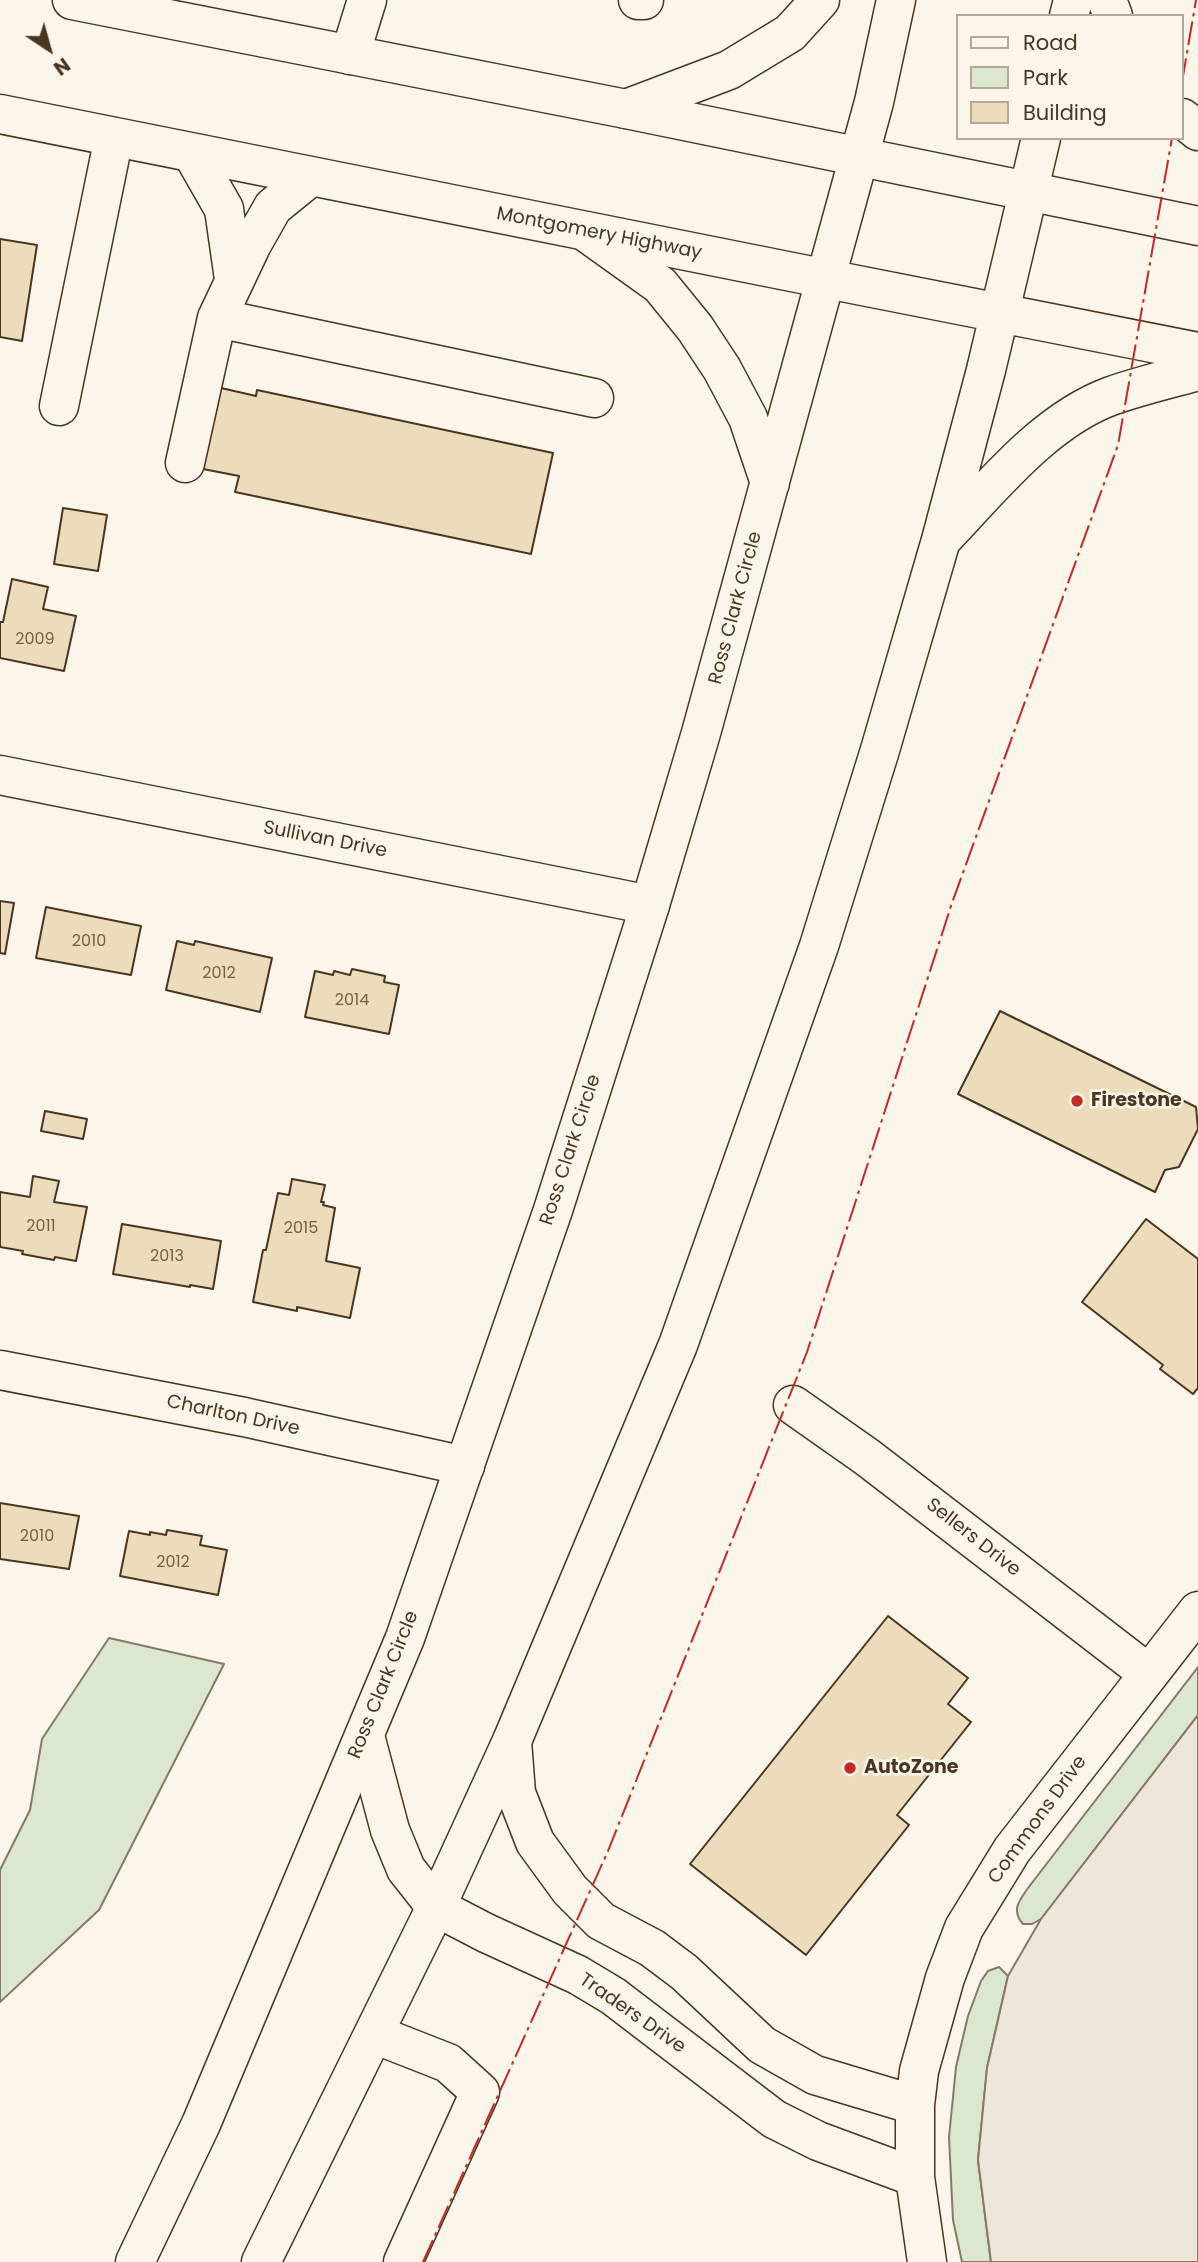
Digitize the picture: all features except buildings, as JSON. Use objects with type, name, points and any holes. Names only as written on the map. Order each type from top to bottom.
[{"type":"main road","points":[[72,0],[626,109],[1198,226]]},
{"type":"main road","points":[[351,55],[366,0]]},
{"type":"main road","points":[[626,109],[729,70],[790,33],[820,0]]},
{"type":"main road","name":"Ross Clark Circle","points":[[135,2262],[201,2124],[405,1638],[553,1210],[650,905],[701,733],[827,279],[874,102],[896,0]]},
{"type":"main road","name":"Montgomery Highway","points":[[0,114],[1198,352]]},
{"type":"main road","points":[[1184,120],[1198,131]]},
{"type":"main road","points":[[59,406],[114,137]]},
{"type":"main road","points":[[261,2262],[436,1907],[512,1741],[678,1345],[819,946],[880,750],[941,540],[1000,313],[1041,140]]},
{"type":"main road","points":[[192,153],[224,209],[234,279]]},
{"type":"main road","points":[[185,463],[217,317],[273,207],[310,177]]},
{"type":"main road","points":[[586,232],[660,285],[695,328],[722,369],[748,418],[770,482]]},
{"type":"main road","points":[[217,317],[594,398]]},
{"type":"main road","points":[[941,540],[1030,447],[1065,421],[1109,397],[1198,371]]},
{"type":"main road","name":"Sullivan Drive","points":[[0,775],[650,905]]},
{"type":"main road","name":"Charlton Drive","points":[[0,1370],[244,1417],[464,1466]]},
{"type":"main road","name":"Sellers Drive","points":[[793,1405],[867,1457],[1149,1674]]},
{"type":"main road","name":"Commons Drive","points":[[927,2262],[915,2177],[915,2105],[919,2071],[945,1978],[964,1928],[1012,1850],[1198,1611]]},
{"type":"main road","name":"Traders Drive","points":[[365,1736],[390,1830],[406,1869],[436,1907],[578,1975],[613,1996],[774,2119],[818,2141],[915,2177]]},
{"type":"main road","points":[[512,1741],[516,1794],[535,1842],[570,1890],[601,1921],[652,1948],[684,1972],[762,2045],[815,2075],[915,2105]]},
{"type":"main road","points":[[374,2034],[448,2063],[480,2092],[403,2262]]},
{"type":"green space","points":[[109,1638],[224,1664],[99,1910],[0,2002],[0,1870],[30,1810],[42,1739]]},
{"type":"green space","points":[[1198,1667],[1198,1715],[1041,1919],[1032,1924],[1023,1924],[1017,1914],[1019,1901]]},
{"type":"green space","points":[[999,1967],[1008,1976],[987,2068],[978,2160],[991,2262],[962,2262],[953,2220],[949,2137],[956,2067],[968,2016],[981,1981],[988,1971]]},
{"type":"shaded area","points":[[1198,1715],[1198,2262],[991,2262],[978,2160],[987,2068],[1008,1976],[1041,1919]]},
{"type":"power","points":[[1184,70],[1196,0]]},
{"type":"power","points":[[423,2262],[608,1851],[807,1352],[952,903],[1118,445],[1172,140]]},
{"type":"place","name":"Firestone","points":[[1077,1101]]},
{"type":"place","name":"AutoZone","points":[[850,1768]]}]
